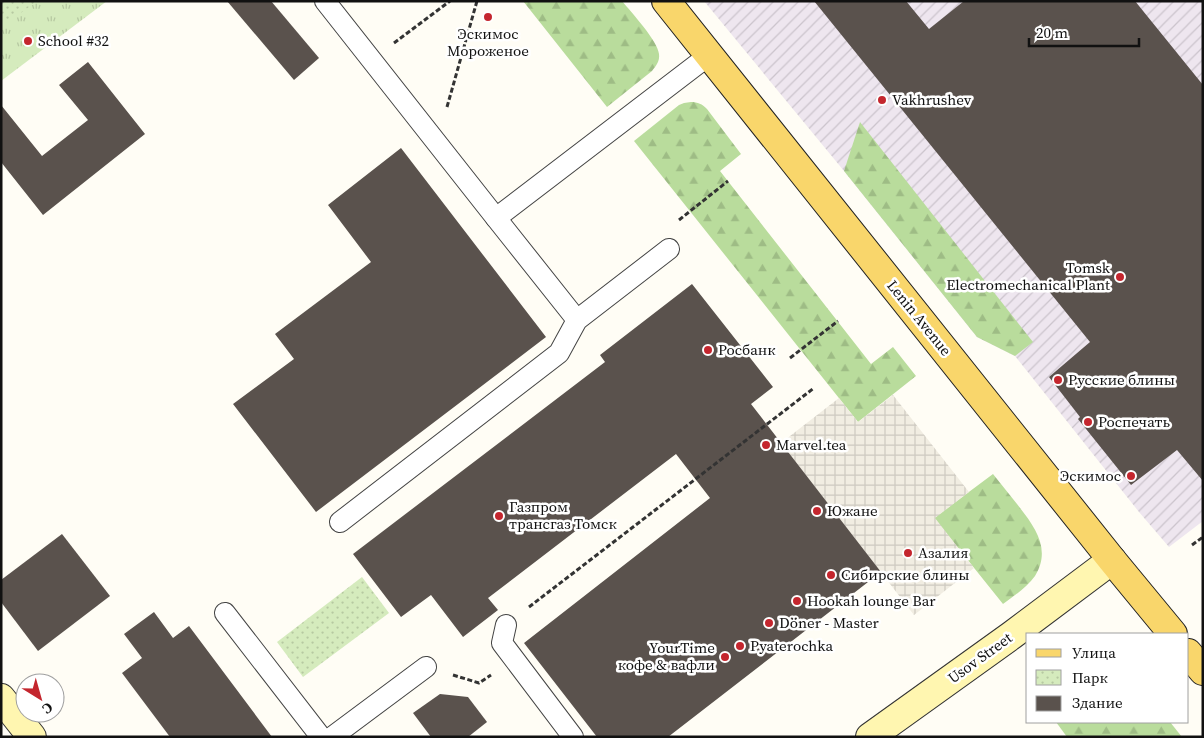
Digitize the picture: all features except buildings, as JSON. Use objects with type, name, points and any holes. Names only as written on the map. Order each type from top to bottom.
[{"type":"main road","name":"Lenin Avenue","points":[[666,1],[708,56],[1172,633]]},
{"type":"main road","name":"Usov Street","points":[[870,737],[1012,636],[1112,560]]},
{"type":"main road","points":[[1189,654],[1203,671]]},
{"type":"main road","points":[[1,698],[32,737]]},
{"type":"lane","points":[[325,1],[577,320]]},
{"type":"lane","points":[[496,218],[708,56]]},
{"type":"lane","points":[[340,522],[559,353],[577,320],[669,249]]},
{"type":"lane","points":[[225,612],[321,737]]},
{"type":"lane","points":[[506,625],[502,643],[573,737]]},
{"type":"lane","points":[[332,737],[426,667]]},
{"type":"path","points":[[372,60],[450,1]]},
{"type":"path","points":[[437,142],[477,1]]},
{"type":"path","points":[[679,220],[728,181]]},
{"type":"path","points":[[790,358],[838,321]]},
{"type":"path","points":[[506,625],[814,388]]},
{"type":"path","points":[[1192,546],[1203,537]]},
{"type":"path","points":[[426,667],[479,682],[515,660]]},
{"type":"shaded area","name":"Tomsk Electromechanical Plant","points":[[704,1],[1203,1],[1203,521],[1169,547],[1015,356],[977,337]]},
{"type":"shaded area","points":[[893,395],[969,492],[935,518],[974,568],[914,615],[781,443],[839,398],[858,422]]},
{"type":"green space","name":"School #32","points":[[1,1],[107,1],[1,81]]},
{"type":"green space","points":[[1,1],[37,1],[6,24],[1,17]]},
{"type":"green space","points":[[523,1],[622,1],[654,42],[659,59],[652,71],[607,107]]},
{"type":"green space","points":[[696,102],[707,109],[741,154],[720,171],[871,364],[893,347],[916,376],[858,422],[634,141],[679,105]]},
{"type":"green space","points":[[860,122],[1033,342],[1015,356],[977,337],[844,171]]},
{"type":"green space","points":[[993,474],[1035,529],[1039,538],[1042,556],[1040,566],[1032,580],[1003,604],[934,518]]},
{"type":"green space","points":[[362,577],[389,613],[303,677],[277,642]]},
{"type":"green space","points":[[1057,723],[1171,723],[1182,737],[1067,737]]},
{"type":"place","name":"Эскимос Мороженое","points":[[488,17]]},
{"type":"place","name":"School #32","points":[[28,41]]},
{"type":"place","name":"Vakhrushev","points":[[882,100]]},
{"type":"place","name":"Tomsk Electromechanical Plant","points":[[1120,277]]},
{"type":"place","name":"Росбанк","points":[[708,350]]},
{"type":"place","name":"Русские блины","points":[[1058,380]]},
{"type":"place","name":"Роспечать","points":[[1088,422]]},
{"type":"place","name":"Marvel.tea","points":[[766,445]]},
{"type":"place","name":"Эскимос","points":[[1131,476]]},
{"type":"place","name":"Южане","points":[[817,511]]},
{"type":"place","name":"Газпром трансгаз Томск","points":[[499,516]]},
{"type":"place","name":"Азалия","points":[[908,553]]},
{"type":"place","name":"Сибирские блины","points":[[831,575]]},
{"type":"place","name":"Hookah lounge Bar","points":[[797,601]]},
{"type":"place","name":"Döner - Master","points":[[769,623]]},
{"type":"place","name":"Pyaterochka","points":[[740,646]]},
{"type":"place","name":"YourTime кофе & вафли","points":[[725,657]]}]
